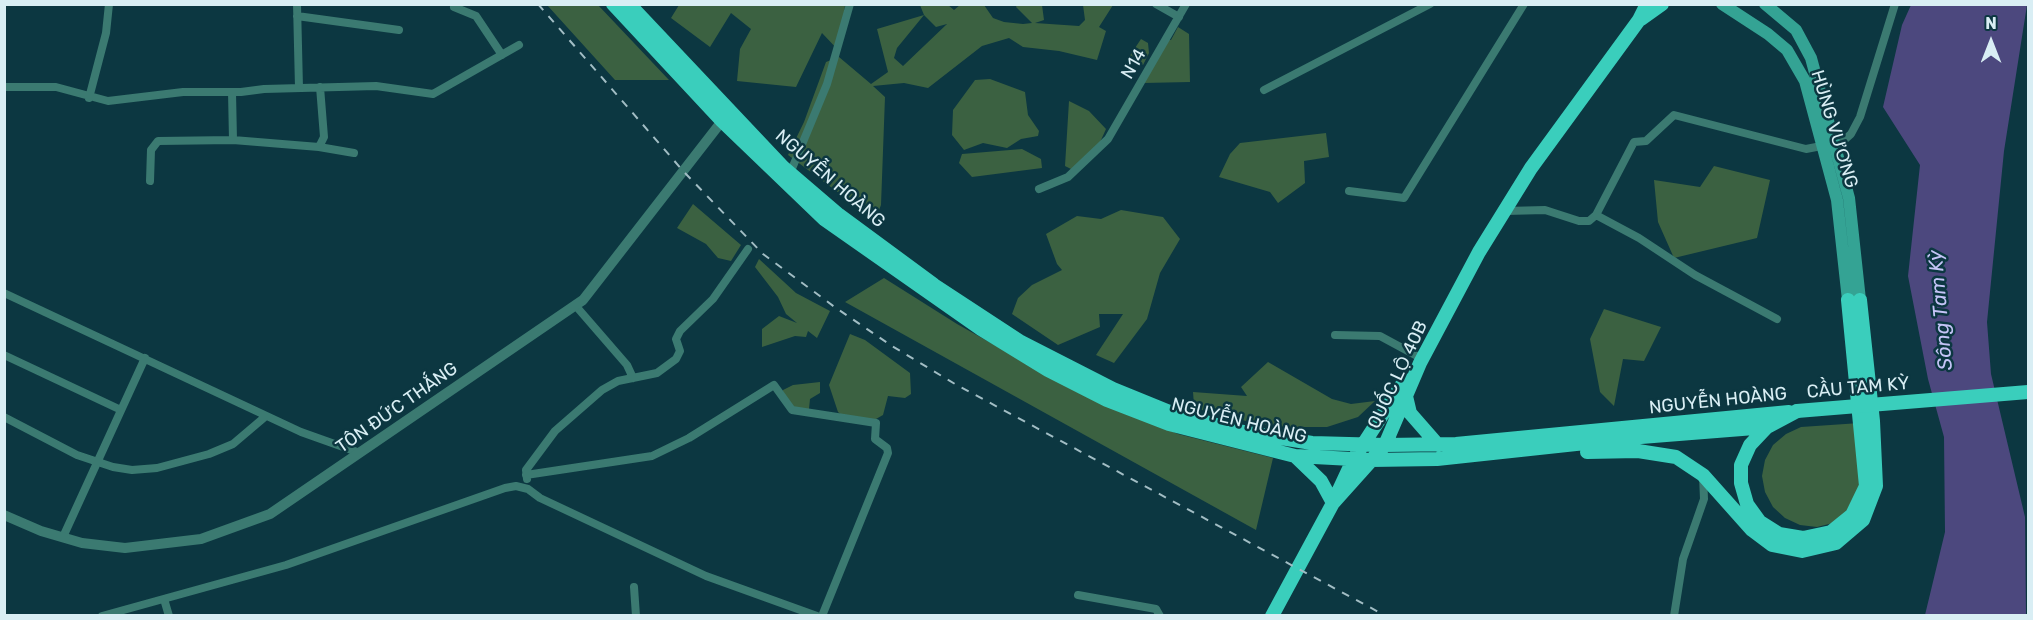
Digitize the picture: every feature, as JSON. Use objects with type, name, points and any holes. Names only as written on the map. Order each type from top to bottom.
[{"type":"highway","name":"NGUYỄN HOÀNG","points":[[613,4],[722,120],[824,219],[981,329],[1048,370],[1107,400],[1169,424],[1295,456],[1353,460],[1437,459],[1767,427],[1797,411]]},
{"type":"highway","name":"NGUYỄN HOÀNG","points":[[629,4],[783,166],[839,214],[934,285],[1021,342],[1077,372],[1167,411],[1237,431],[1312,443],[1363,445],[1438,445],[1797,411]]},
{"type":"highway","points":[[1639,20],[1647,4]]},
{"type":"highway","points":[[1639,20],[1662,4]]},
{"type":"highway","name":"QUỐC LỘ 40B","points":[[1333,503],[1385,445],[1406,396],[1479,252],[1531,168],[1639,20]]},
{"type":"highway","name":"QUỐC LỘ 40B","points":[[1272,615],[1333,503],[1353,460],[1387,412],[1462,272],[1479,252]]},
{"type":"highway","points":[[1767,427],[1749,445],[1741,465],[1741,483],[1746,504],[1760,522],[1779,534],[1803,538],[1831,532],[1852,516],[1866,486],[1854,300]]},
{"type":"highway","points":[[1495,453],[1638,451],[1676,457],[1703,475],[1752,530],[1772,545],[1802,551],[1836,543],[1863,520],[1876,486],[1873,421],[1854,300]]},
{"type":"highway","name":"CẦU TAM KỲ","points":[[1797,411],[2028,392]]},
{"type":"highway","points":[[1406,396],[1410,413],[1438,445]]},
{"type":"highway","points":[[1295,456],[1321,481],[1333,503]]},
{"type":"main road","name":"HÙNG VƯƠNG","points":[[1722,4],[1768,34],[1787,50],[1805,81],[1837,200],[1854,300]]},
{"type":"main road","name":"HÙNG VƯƠNG","points":[[1765,4],[1796,30],[1811,58],[1849,198],[1854,300]]},
{"type":"street","points":[[89,98],[106,33],[109,4]]},
{"type":"street","points":[[297,4],[299,88]]},
{"type":"street","points":[[791,171],[827,84],[850,4]]},
{"type":"street","points":[[1156,4],[1179,17]]},
{"type":"street","name":"N14","points":[[1039,189],[1068,177],[1108,139],[1186,4]]},
{"type":"street","points":[[1264,90],[1430,4]]},
{"type":"street","points":[[1348,191],[1404,198],[1524,4]]},
{"type":"street","points":[[1506,211],[1545,210],[1585,222],[1596,215],[1635,142],[1646,141],[1674,115],[1794,147],[1836,146],[1851,134],[1860,117],[1896,4]]},
{"type":"street","points":[[454,7],[476,16],[502,55]]},
{"type":"street","points":[[297,16],[399,30]]},
{"type":"street","points":[[4,87],[56,87],[89,98],[108,101],[183,92],[320,87],[376,86],[433,94],[519,45]]},
{"type":"street","points":[[320,87],[324,137],[320,147]]},
{"type":"street","points":[[232,92],[233,140]]},
{"type":"street","name":"TÔN ĐỨC THẮNG","points":[[4,515],[82,543],[125,548],[201,539],[270,514],[575,305],[610,268],[722,120]]},
{"type":"street","points":[[150,181],[151,150],[158,141],[233,140],[320,147],[354,153]]},
{"type":"street","points":[[1596,215],[1639,238],[1695,275],[1777,319]]},
{"type":"street","points":[[528,489],[526,470],[555,431],[602,390],[618,381],[657,373],[676,359],[680,351],[676,339],[680,331],[713,299],[748,249]]},
{"type":"street","points":[[4,293],[301,432],[360,453]]},
{"type":"street","points":[[575,305],[627,365],[633,378]]},
{"type":"street","points":[[1335,334],[1380,336],[1417,357]]},
{"type":"street","points":[[4,355],[121,410]]},
{"type":"street","points":[[63,537],[145,358]]},
{"type":"street","points":[[102,615],[286,565],[505,488],[528,489],[540,498],[706,576],[817,615],[888,453],[886,448],[875,439],[876,423],[792,410],[774,386],[688,438],[652,456],[526,475]]},
{"type":"street","points":[[4,417],[77,455],[132,470],[186,461],[233,444],[266,416]]},
{"type":"street","points":[[1674,615],[1683,559],[1704,499],[1703,475]]},
{"type":"street","points":[[634,587],[636,615]]},
{"type":"street","points":[[1078,595],[1156,609],[1160,615]]},
{"type":"street","points":[[164,599],[169,615]]},
{"type":"green space","points":[[547,5],[598,5],[669,80],[615,80]]},
{"type":"green space","points":[[679,5],[845,5],[840,52],[822,33],[796,87],[737,81],[740,49],[751,29],[731,13],[710,47],[671,18]]},
{"type":"green space","points":[[920,5],[948,5],[954,10],[960,5],[984,5],[993,18],[1023,24],[1032,23],[1016,7],[1017,5],[1042,5],[1044,20],[1035,23],[1079,26],[1085,20],[1083,5],[1113,5],[1099,27],[1106,31],[1097,60],[1059,51],[1023,47],[1009,38],[982,46],[928,88],[904,83],[873,86],[885,97],[881,205],[875,220],[788,155],[804,122],[826,62],[839,57],[871,84],[888,72],[877,29],[924,15]],"holes":[[[924,15],[936,27],[947,24],[903,66],[894,58],[897,48]]]},
{"type":"green space","points":[[1178,27],[1189,34],[1190,82],[1143,83],[1166,40],[1171,40]]},
{"type":"green space","points":[[1141,39],[1148,43],[1149,53],[1143,65],[1129,57]]},
{"type":"green space","points":[[990,79],[1025,92],[1028,115],[1039,131],[1038,136],[1021,139],[1007,148],[983,143],[964,150],[952,135],[953,110],[975,80]]},
{"type":"green space","points":[[1069,101],[1089,111],[1106,129],[1097,149],[1077,172],[1065,166]]},
{"type":"green space","points":[[1326,133],[1329,157],[1304,161],[1305,183],[1278,203],[1270,192],[1219,177],[1230,154],[1240,143]]},
{"type":"green space","points":[[1022,149],[1041,159],[1042,168],[972,177],[959,163],[962,154]]},
{"type":"green space","points":[[1714,166],[1770,180],[1757,238],[1674,258],[1658,222],[1654,180],[1700,187]]},
{"type":"green space","points":[[693,204],[741,245],[731,261],[718,258],[706,244],[677,228]]},
{"type":"green space","points":[[1121,210],[1163,217],[1180,239],[1160,273],[1147,319],[1114,363],[1096,355],[1123,314],[1099,314],[1100,327],[1058,345],[1012,314],[1018,298],[1032,285],[1062,270],[1057,264],[1046,234],[1077,216],[1101,219]]},
{"type":"green space","points":[[759,259],[796,293],[830,311],[817,338],[808,331],[806,337],[795,336],[762,347],[762,329],[779,316],[797,323],[786,314],[778,297],[755,267]]},
{"type":"green space","points":[[884,278],[957,324],[1071,388],[1178,434],[1273,458],[1256,530],[845,302]]},
{"type":"green space","points":[[1604,309],[1661,327],[1644,361],[1623,359],[1614,406],[1600,392],[1590,339]]},
{"type":"green space","points":[[850,334],[865,340],[910,373],[911,394],[905,398],[888,396],[883,415],[876,419],[847,420],[838,412],[829,385]]},
{"type":"green space","points":[[1268,362],[1332,399],[1351,404],[1375,401],[1358,417],[1327,427],[1286,427],[1254,423],[1202,410],[1194,405],[1193,392],[1247,396],[1241,387]]},
{"type":"green space","points":[[820,382],[820,393],[810,399],[809,409],[796,412],[783,396],[783,390],[793,385]]},
{"type":"green space","points":[[1860,423],[1864,468],[1858,501],[1833,523],[1817,527],[1800,525],[1785,518],[1773,507],[1765,492],[1762,476],[1765,460],[1773,445],[1786,434],[1801,427]]},
{"type":"water","name":"Sông Tam Kỳ","points":[[1911,5],[2027,5],[2004,151],[1987,322],[1991,374],[2025,517],[2026,615],[1925,615],[1945,532],[1944,437],[1928,379],[1908,276],[1920,165],[1883,107],[1902,25]]},
{"type":"railway","points":[[538,4],[684,172],[763,254],[836,308],[892,346],[955,384],[1386,616]]}]
